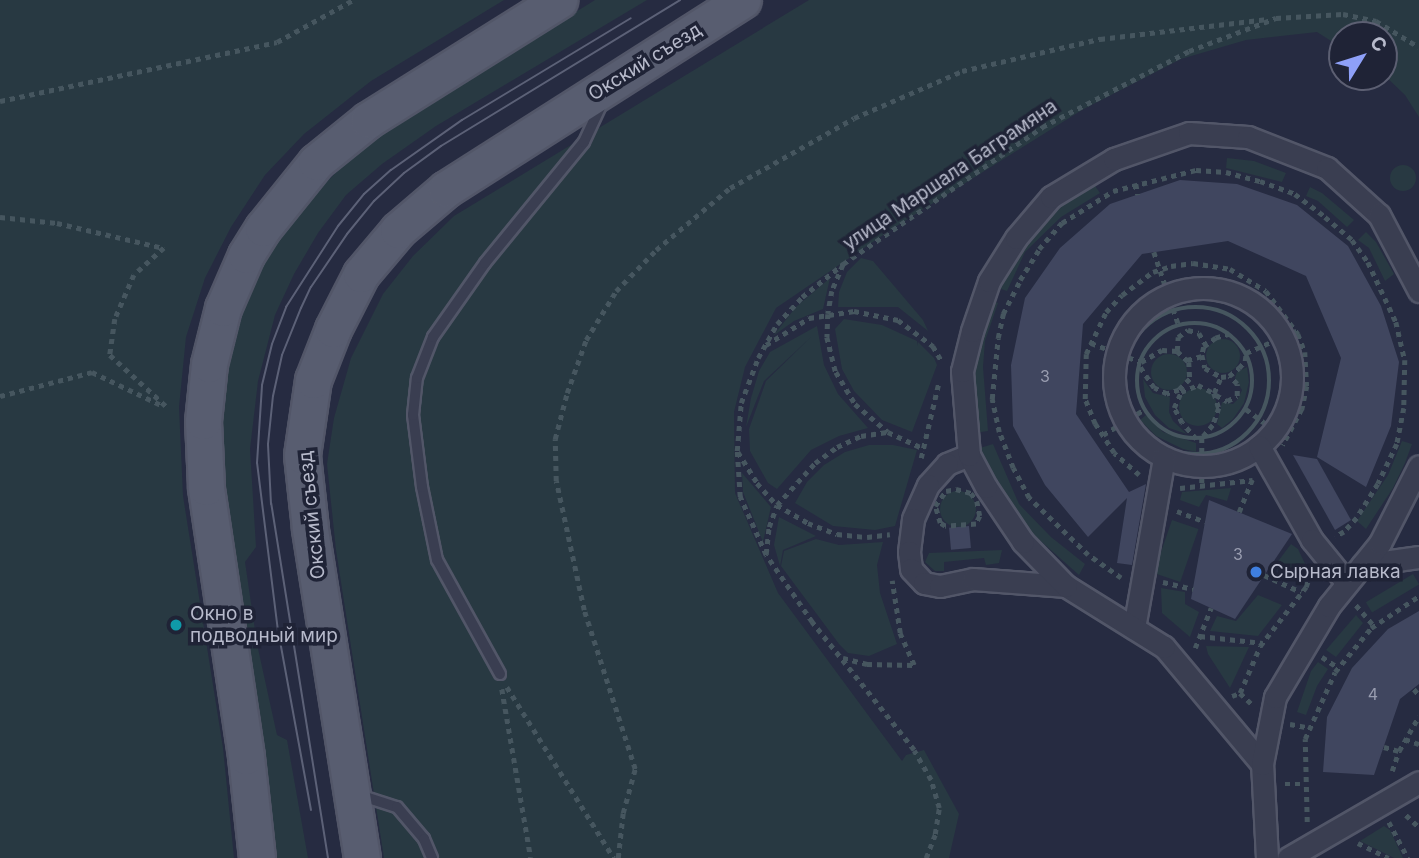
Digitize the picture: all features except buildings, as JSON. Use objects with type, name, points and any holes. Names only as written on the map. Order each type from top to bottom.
[{"type":"main road","points":[[257,858],[246,756],[206,487],[204,410],[209,363],[223,308],[246,255],[263,228],[316,162],[368,120],[559,0]]},
{"type":"main road","name":"Окский съезд","points":[[362,858],[310,528],[302,455],[313,380],[333,328],[361,274],[398,230],[446,189],[743,0]]},
{"type":"street","points":[[1262,764],[1164,647],[1066,586],[1023,542],[986,487],[969,455],[962,371],[989,281],[1016,238],[1051,197],[1114,159],[1189,133],[1248,138],[1328,168],[1379,215],[1419,291]]},
{"type":"street","points":[[1269,449],[1223,465],[1203,460],[1193,466],[1164,458],[1139,440],[1114,386],[1128,327],[1149,305],[1171,303],[1207,288],[1235,293],[1259,307],[1289,334],[1293,383],[1286,411],[1271,436],[1269,449],[1312,540],[1347,583]]},
{"type":"street","points":[[969,455],[947,464],[928,485],[913,519],[909,552],[911,569],[924,583],[940,586],[973,579],[1066,586]]},
{"type":"street","points":[[1134,628],[1169,490],[1164,458]]},
{"type":"street","points":[[1267,858],[1262,764],[1275,697],[1329,606],[1380,543],[1419,466]]},
{"type":"street","points":[[1362,565],[1419,557]]},
{"type":"street","points":[[1288,858],[1419,782]]},
{"type":"lane","points":[[500,674],[437,560],[422,487],[413,415],[416,378],[433,337],[485,263],[584,142],[612,83]]},
{"type":"lane","points":[[353,793],[397,807],[424,839],[432,858]]},
{"type":"path","points":[[0,102],[277,42],[353,0]]},
{"type":"path","name":"улица Маршала Баграмяна","points":[[926,858],[935,834],[939,808],[931,780],[914,750],[812,622],[766,555],[740,497],[737,451],[741,403],[765,345],[777,324],[802,297],[843,264],[1042,127],[1189,51],[1276,18],[1343,14],[1376,21],[1419,47]]},
{"type":"path","points":[[616,858],[623,813],[635,769],[584,610],[556,481],[555,439],[567,393],[586,340],[616,290],[656,250],[730,188],[854,118],[962,71],[1100,39],[1276,18]]},
{"type":"path","points":[[1128,578],[1118,578],[1088,555],[1029,498],[1008,456],[992,399],[994,364],[1003,314],[1039,249],[1062,223],[1113,191],[1196,170],[1226,172],[1295,194],[1352,240],[1368,262],[1396,322],[1405,360],[1404,408],[1396,444],[1378,484],[1344,532],[1328,540]]},
{"type":"path","points":[[1136,184],[1138,195]]},
{"type":"path","points":[[0,217],[57,223],[164,248],[134,275],[115,319],[110,355],[168,408],[92,372],[0,396]]},
{"type":"path","points":[[1154,252],[1171,303],[1182,325],[1199,333],[1206,345]]},
{"type":"path","points":[[1260,483],[1252,480],[1169,490],[1144,480],[1114,453],[1085,399],[1086,354],[1106,312],[1122,295],[1160,270],[1193,263],[1230,270],[1266,291],[1289,334],[1305,352],[1307,386],[1295,425],[1269,449]]},
{"type":"path","points":[[843,264],[832,291],[828,314],[827,337],[836,372],[855,404],[888,432],[924,449]]},
{"type":"path","points":[[1171,303],[1223,311],[1251,331],[1261,346],[1270,379],[1268,397],[1259,419],[1241,440],[1203,460],[1163,448],[1128,419],[1121,382],[1121,354],[1171,303]]},
{"type":"path","points":[[765,345],[809,318],[854,311],[898,320],[933,346],[943,363]]},
{"type":"path","points":[[1203,323],[1230,334],[1246,353],[1252,370],[1253,385],[1246,409],[1235,424],[1222,432],[1199,438],[1172,434],[1153,419],[1145,409],[1138,386],[1140,364],[1153,341],[1182,325],[1203,323]]},
{"type":"path","points":[[1177,352],[1178,337],[1188,330]]},
{"type":"path","points":[[1230,334],[1216,338],[1206,345],[1202,356],[1205,368],[1221,377],[1229,376],[1245,361],[1246,353]]},
{"type":"path","points":[[1246,353],[1289,334]]},
{"type":"path","points":[[1091,343],[1140,364],[1161,392],[1174,393],[1198,385],[1227,401],[1237,397],[1237,384],[1229,376]]},
{"type":"path","points":[[1140,364],[1162,350],[1177,352],[1187,360],[1190,379],[1176,398],[1174,408],[1176,416],[1199,438],[1203,460],[1202,488]]},
{"type":"path","points":[[1187,360],[1202,356]]},
{"type":"path","points":[[1199,438],[1216,418],[1219,408],[1215,394],[1221,377]]},
{"type":"path","points":[[1103,435],[1145,409]]},
{"type":"path","points":[[1246,409],[1259,419]]},
{"type":"path","points":[[766,555],[769,527],[777,505],[815,463],[836,447],[861,436],[888,432]]},
{"type":"path","points":[[737,451],[757,483],[777,505],[808,523],[837,534],[867,537],[895,533]]},
{"type":"path","points":[[1239,512],[1252,480]]},
{"type":"path","points":[[965,490],[971,493],[980,508],[976,524],[945,526],[940,523],[935,506],[946,491],[965,490]]},
{"type":"path","points":[[1167,507],[1205,522]]},
{"type":"path","points":[[1225,692],[1233,696],[1240,693],[1263,643],[1301,592],[1312,569]]},
{"type":"path","points":[[1264,575],[1301,592]]},
{"type":"path","points":[[1156,580],[1193,589]]},
{"type":"path","points":[[1319,819],[1308,827],[1305,739],[1335,672],[1371,628],[1419,596]]},
{"type":"path","points":[[1195,648],[1212,608]]},
{"type":"path","points":[[1200,636],[1263,643]]},
{"type":"path","points":[[1184,639],[1200,655]]},
{"type":"path","points":[[500,674],[616,858]]},
{"type":"path","points":[[500,674],[531,858]]},
{"type":"path","points":[[1414,689],[1419,695]]},
{"type":"path","points":[[1390,777],[1399,751],[1419,716]]},
{"type":"path","points":[[1405,739],[1419,744]]},
{"type":"path","points":[[1384,747],[1399,751]]},
{"type":"path","points":[[1387,817],[1408,858]]},
{"type":"path","points":[[1352,839],[1389,858]]},
{"type":"shaded area","points":[[0,0],[504,0],[371,81],[304,134],[265,175],[231,227],[205,278],[186,337],[179,407],[183,496],[223,748],[234,858],[0,858]]},
{"type":"shaded area","points":[[595,0],[647,0],[436,126],[382,164],[346,195],[318,233],[294,274],[275,315],[258,381],[250,449],[256,547],[245,562],[257,644],[277,735],[287,740],[308,858],[276,858],[272,812],[227,508],[220,426],[229,354],[245,300],[271,247],[311,197],[352,157],[410,115]]},
{"type":"shaded area","points":[[809,0],[1419,0],[1419,117],[1398,88],[1398,21],[1328,21],[1328,39],[1317,32],[1246,40],[1181,59],[1082,110],[892,229],[776,308],[745,367],[734,412],[735,493],[778,593],[902,761],[906,755],[924,750],[959,814],[949,858],[384,858],[336,550],[327,464],[334,418],[351,358],[383,294],[413,256],[454,216]]},
{"type":"shaded area","points":[[1227,158],[1254,161],[1286,173],[1282,182],[1226,168]]},
{"type":"shaded area","points":[[1403,165],[1412,169],[1416,178],[1412,187],[1403,191],[1394,187],[1390,178],[1394,169]]},
{"type":"shaded area","points":[[1093,183],[1100,193],[1061,217],[1025,252],[1007,291],[995,287],[1046,216],[1064,200]]},
{"type":"shaded area","points":[[1310,187],[1322,193],[1354,220],[1347,227],[1318,201],[1306,196]]},
{"type":"shaded area","points":[[1366,232],[1376,242],[1394,274],[1385,281],[1369,248],[1358,240]]},
{"type":"shaded area","points":[[861,258],[873,261],[923,320],[928,331],[898,307],[838,307],[839,292],[847,272]]},
{"type":"shaded area","points":[[830,278],[823,309],[794,321],[773,336],[796,307]]},
{"type":"shaded area","points":[[987,298],[998,303],[985,341],[983,367],[988,431],[974,433],[971,367]]},
{"type":"shaded area","points":[[844,319],[882,325],[917,341],[918,346],[918,342],[934,358],[937,365],[912,432],[882,420],[854,391],[842,369],[835,329]]},
{"type":"shaded area","points":[[817,326],[824,365],[838,394],[868,428],[839,436],[811,450],[777,489],[768,483],[750,451],[749,429],[766,381],[811,337],[764,381],[746,427],[751,398],[759,371],[770,352]]},
{"type":"shaded area","points":[[1223,339],[1235,344],[1240,356],[1235,368],[1223,373],[1211,368],[1206,356],[1211,344]]},
{"type":"shaded area","points":[[1169,354],[1182,359],[1187,372],[1182,385],[1169,390],[1156,385],[1151,372],[1156,359]]},
{"type":"shaded area","points":[[1247,367],[1249,382],[1244,403],[1233,419],[1222,428],[1217,424],[1222,402],[1233,404],[1238,399],[1242,390],[1235,378],[1237,372]]},
{"type":"shaded area","points":[[1143,379],[1153,393],[1170,397],[1169,412],[1173,421],[1187,434],[1169,428],[1155,415],[1145,397]]},
{"type":"shaded area","points":[[1198,388],[1211,394],[1217,407],[1211,420],[1198,426],[1185,420],[1179,407],[1185,394]]},
{"type":"shaded area","points":[[1146,415],[1163,432],[1196,443],[1196,452],[1156,436],[1140,420]]},
{"type":"shaded area","points":[[1402,441],[1412,444],[1405,463],[1393,488],[1366,529],[1357,521],[1388,475]]},
{"type":"shaded area","points":[[993,444],[1019,504],[1051,537],[1085,564],[1079,575],[1034,535],[1003,500],[980,448]]},
{"type":"shaded area","points":[[869,445],[893,445],[917,450],[895,526],[875,530],[833,526],[795,503],[807,482],[824,465],[845,452]]},
{"type":"shaded area","points":[[742,473],[771,507],[763,542],[743,492]]},
{"type":"shaded area","points":[[1231,488],[1227,501],[1206,495],[1199,507],[1180,500],[1182,492]]},
{"type":"shaded area","points":[[958,491],[971,496],[976,509],[971,522],[958,527],[945,522],[940,509],[945,496]]},
{"type":"shaded area","points":[[779,517],[816,536],[783,550],[780,566],[774,545]]},
{"type":"shaded area","points":[[1172,520],[1198,529],[1180,582],[1154,573]]},
{"type":"shaded area","points":[[816,539],[839,545],[883,542],[877,565],[880,593],[897,644],[869,656],[848,653],[839,644],[781,566],[784,551]]},
{"type":"shaded area","points":[[1291,544],[1298,549],[1308,570],[1303,581],[1273,568]]},
{"type":"shaded area","points":[[1002,550],[999,563],[986,565],[984,558],[944,562],[944,571],[935,571],[925,562],[929,553]]},
{"type":"shaded area","points":[[1413,574],[1419,584],[1372,613],[1366,602]]},
{"type":"shaded area","points":[[1161,588],[1185,592],[1185,604],[1199,612],[1190,637],[1162,613]]},
{"type":"shaded area","points":[[1258,595],[1282,605],[1258,636],[1210,631],[1217,616],[1236,621]]},
{"type":"shaded area","points":[[1356,615],[1363,623],[1336,657],[1326,650]]},
{"type":"shaded area","points":[[1206,646],[1249,647],[1230,688],[1208,654]]},
{"type":"shaded area","points":[[1318,662],[1328,669],[1317,686],[1306,715],[1297,712],[1311,671]]},
{"type":"shaded area","points":[[1384,826],[1390,830],[1403,858],[1394,858],[1360,841]]},
{"type":"tram line","points":[[328,858],[271,504],[268,444],[273,396],[282,355],[301,308],[311,287],[347,234],[374,201],[404,173],[441,146],[680,0]]},
{"type":"tram line","points":[[311,810],[278,631],[257,463],[262,385],[272,344],[286,307],[338,226],[364,194],[391,170],[462,120],[631,18]]},
{"type":"place","name":"Сырная лавка","points":[[1256,572]]},
{"type":"place","name":"Окно в подводный мир","points":[[176,625]]}]
